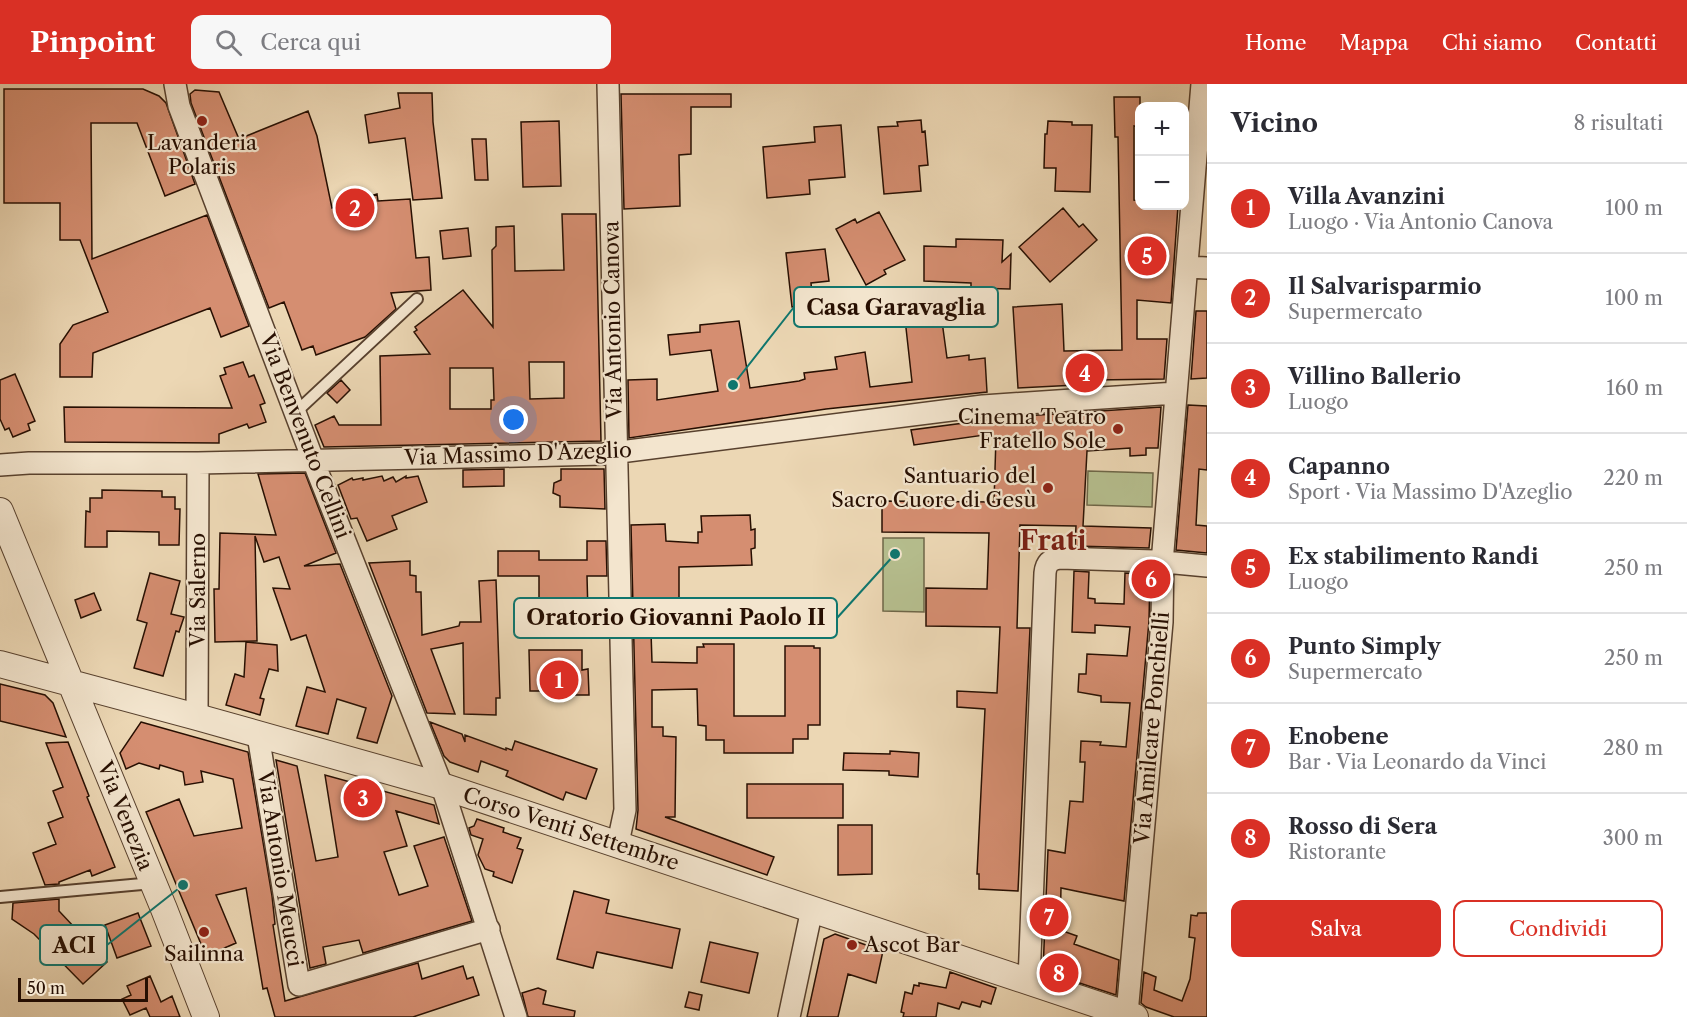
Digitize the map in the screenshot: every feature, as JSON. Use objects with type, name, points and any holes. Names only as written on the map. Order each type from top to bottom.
[{"type":"street","name":"Via Benvenuto Cellini","points":[[174,84],[179,106],[313,460],[442,786],[516,1017]]},
{"type":"street","name":"Via Antonio Canova","points":[[608,84],[626,810],[618,843]]},
{"type":"street","name":"Via Amilcare Ponchielli","points":[[1131,1016],[1162,622],[1176,393],[1197,268],[1202,84]]},
{"type":"street","name":"Via Massimo D'Azeglio","points":[[0,465],[198,463],[616,453],[983,406],[1176,393]]},
{"type":"street","name":"Via Salerno","points":[[198,463],[198,717]]},
{"type":"street","name":"Via Venezia","points":[[0,512],[206,1017]]},
{"type":"street","points":[[1029,981],[1046,568],[1052,560],[1060,558],[1207,566]]},
{"type":"street","name":"Corso Venti Settembre","points":[[0,664],[442,786],[1131,1016]]},
{"type":"street","name":"Via Antonio Meucci","points":[[258,735],[299,985],[489,929]]},
{"type":"street","points":[[789,1017],[812,909]]},
{"type":"lane","points":[[296,412],[417,299]]},
{"type":"lane","points":[[0,897],[153,884]]},
{"type":"green space","points":[[1088,471],[1153,473],[1152,507],[1087,505]]},
{"type":"green space","points":[[883,538],[924,538],[924,612],[883,611]]},
{"type":"building","points":[[4,89],[143,89],[159,96],[166,103],[195,184],[165,196],[137,123],[91,123],[92,259],[207,215],[249,326],[221,337],[210,308],[93,353],[92,377],[60,377],[60,344],[73,325],[108,312],[80,240],[60,240],[60,203],[4,203]]},
{"type":"building","points":[[195,90],[219,92],[239,139],[308,111],[317,136],[332,208],[377,194],[378,201],[410,199],[416,258],[429,257],[431,290],[391,293],[396,309],[365,337],[316,355],[313,346],[302,350],[284,302],[269,308],[191,103],[190,94]]},
{"type":"building","points":[[398,93],[432,93],[442,198],[413,200],[405,138],[369,143],[365,115],[400,108]]},
{"type":"building","points":[[621,94],[731,94],[731,107],[691,107],[691,154],[679,155],[680,206],[624,209]]},
{"type":"building","points":[[1114,97],[1140,97],[1140,102],[1135,102],[1135,210],[1178,210],[1171,303],[1137,300],[1137,339],[1167,339],[1164,379],[1096,380],[1096,384],[1018,388],[1013,307],[1062,304],[1064,351],[1122,350],[1118,137],[1115,137]]},
{"type":"building","points":[[921,120],[922,132],[925,131],[928,165],[919,166],[921,191],[884,194],[878,127],[898,126],[897,122]]},
{"type":"building","points":[[559,121],[561,186],[523,187],[521,122]]},
{"type":"building","points":[[1048,121],[1072,122],[1072,125],[1092,125],[1090,192],[1055,191],[1056,168],[1044,168],[1045,134],[1047,134]]},
{"type":"building","points":[[841,125],[845,177],[809,180],[810,194],[767,198],[763,147],[815,142],[814,127]]},
{"type":"building","points":[[472,139],[486,139],[488,180],[475,180]]},
{"type":"building","points":[[1063,208],[1079,227],[1083,224],[1097,240],[1050,282],[1019,247]]},
{"type":"building","points":[[879,212],[905,260],[884,270],[886,274],[866,285],[836,229],[855,219],[857,223]]},
{"type":"building","points":[[562,214],[596,214],[601,441],[324,447],[315,425],[334,416],[339,425],[381,425],[380,356],[430,354],[414,332],[417,330],[415,327],[463,290],[493,327],[492,250],[496,246],[496,227],[514,226],[515,271],[564,270]],"holes":[[[529,362],[564,362],[564,398],[530,399]],[[450,368],[493,368],[494,400],[491,400],[491,409],[450,409]]]},
{"type":"building","points":[[468,228],[471,256],[443,259],[440,231]]},
{"type":"building","points":[[956,239],[1003,240],[1002,262],[1011,254],[1010,289],[971,288],[971,283],[924,281],[924,246],[956,247]]},
{"type":"building","points":[[825,249],[829,281],[811,283],[813,305],[792,307],[786,253]]},
{"type":"building","points":[[1196,311],[1207,311],[1207,378],[1191,379]]},
{"type":"building","points":[[941,314],[947,358],[969,355],[969,360],[985,358],[987,392],[826,409],[629,438],[628,380],[657,379],[657,400],[718,391],[711,350],[670,355],[668,335],[700,332],[700,325],[739,321],[750,388],[799,381],[805,379],[804,373],[837,369],[835,357],[865,352],[870,387],[912,382],[905,319]]},
{"type":"building","points":[[243,362],[249,377],[254,375],[265,403],[260,405],[266,422],[249,428],[247,424],[219,434],[219,443],[65,442],[64,407],[232,408],[220,376],[226,374],[224,368]]},
{"type":"building","points":[[15,374],[35,421],[28,424],[30,430],[13,437],[9,428],[5,430],[0,419],[0,380]]},
{"type":"building","points":[[341,380],[350,390],[337,403],[327,393]]},
{"type":"building","points":[[1188,405],[1207,406],[1207,470],[1199,469],[1196,525],[1207,526],[1207,553],[1176,550]]},
{"type":"building","points":[[1161,407],[1158,448],[1146,448],[1146,455],[1130,456],[1130,448],[1087,451],[1083,526],[1151,528],[1149,548],[1075,546],[1076,526],[1020,525],[1017,628],[1030,628],[1018,891],[979,889],[979,874],[977,874],[985,709],[957,707],[957,691],[997,693],[1000,627],[926,626],[926,588],[987,589],[989,533],[882,532],[882,501],[994,502],[996,437],[984,439],[984,435],[914,445],[911,430],[1010,417]]},
{"type":"building","points":[[504,469],[504,486],[463,487],[463,470]]},
{"type":"building","points":[[561,469],[604,469],[605,509],[560,507],[560,496],[553,493],[554,483],[561,480]]},
{"type":"building","points":[[305,473],[336,553],[304,566],[340,564],[392,696],[377,743],[357,738],[366,708],[337,699],[328,734],[296,726],[307,687],[325,692],[306,635],[291,640],[273,588],[290,589],[279,557],[264,562],[255,536],[257,641],[215,642],[214,589],[219,589],[220,533],[276,535],[258,474]]},
{"type":"building","points":[[382,476],[384,481],[393,477],[396,482],[406,476],[406,478],[418,476],[427,502],[392,516],[397,529],[367,541],[357,518],[351,519],[338,485],[352,478],[353,480],[363,478],[363,480]]},
{"type":"building","points":[[102,490],[162,491],[162,497],[175,497],[175,509],[180,509],[179,545],[159,545],[159,532],[107,531],[107,547],[85,547],[86,511],[90,512],[90,498],[102,498]]},
{"type":"building","points":[[750,515],[751,530],[755,529],[755,548],[751,549],[752,565],[679,567],[679,614],[658,614],[658,632],[651,632],[652,662],[697,663],[697,647],[704,647],[703,644],[734,644],[734,716],[785,716],[785,646],[820,648],[820,725],[808,725],[808,739],[793,739],[793,753],[724,753],[724,740],[706,740],[706,726],[698,725],[697,689],[652,690],[652,727],[663,727],[663,736],[676,737],[675,817],[665,817],[774,857],[767,875],[636,829],[638,810],[631,525],[665,524],[666,541],[698,543],[698,532],[702,532],[701,516]]},
{"type":"building","points":[[587,541],[606,541],[607,576],[587,576],[588,614],[539,614],[539,576],[498,576],[498,551],[539,551],[539,560],[587,560]]},
{"type":"building","points":[[410,561],[410,575],[416,576],[416,592],[421,592],[422,635],[459,626],[460,622],[481,622],[479,581],[496,580],[500,698],[496,698],[496,715],[464,714],[463,643],[431,649],[455,714],[427,713],[369,563]]},
{"type":"building","points":[[1074,571],[1089,572],[1088,598],[1095,599],[1095,603],[1124,604],[1125,573],[1150,574],[1149,621],[1124,901],[1061,888],[1060,930],[1077,936],[1074,944],[1119,960],[1116,995],[1043,971],[1048,850],[1065,853],[1070,801],[1083,802],[1085,762],[1080,762],[1081,741],[1126,747],[1130,703],[1101,702],[1101,696],[1078,692],[1079,674],[1086,674],[1087,654],[1127,656],[1130,627],[1095,625],[1095,633],[1072,632]]},
{"type":"building","points":[[150,573],[180,581],[171,614],[184,617],[179,632],[176,631],[163,676],[134,668],[147,623],[137,620]]},
{"type":"building","points":[[94,593],[101,610],[81,618],[75,600]]},
{"type":"building","points":[[246,642],[277,645],[278,671],[269,669],[260,698],[264,699],[260,715],[226,705],[235,674],[244,677]]},
{"type":"building","points":[[529,650],[582,650],[582,670],[588,669],[589,695],[557,695],[557,691],[530,691]]},
{"type":"building","points":[[0,684],[45,695],[53,703],[66,737],[0,721]]},
{"type":"building","points":[[141,722],[248,752],[272,896],[275,924],[273,925],[285,1001],[418,963],[422,979],[463,966],[467,979],[473,977],[479,995],[413,1017],[275,1017],[267,988],[263,989],[246,888],[216,895],[236,943],[206,956],[146,812],[179,799],[194,836],[242,828],[233,779],[201,771],[203,782],[185,785],[183,772],[160,765],[159,769],[139,763],[126,769],[120,753]]},
{"type":"building","points":[[430,722],[462,734],[465,742],[465,735],[506,750],[506,748],[512,750],[515,741],[597,769],[586,799],[566,792],[563,800],[506,776],[508,771],[481,761],[478,772],[450,762],[444,756]]},
{"type":"building","points":[[68,742],[115,867],[92,876],[90,870],[59,882],[59,884],[45,885],[33,853],[56,844],[48,823],[63,817],[53,791],[63,787],[46,743]]},
{"type":"building","points":[[890,751],[919,753],[918,777],[889,775],[889,771],[843,770],[844,753],[890,754]]},
{"type":"building","points":[[276,760],[297,766],[316,861],[338,857],[325,775],[434,805],[439,824],[396,811],[407,846],[384,852],[399,895],[428,886],[414,846],[444,837],[472,921],[363,953],[359,940],[323,947],[326,964],[310,968]]},
{"type":"building","points":[[747,784],[843,784],[843,818],[747,818]]},
{"type":"building","points":[[477,819],[504,828],[503,832],[521,838],[517,848],[523,850],[512,883],[493,876],[494,872],[485,869],[478,855],[483,839],[471,835],[469,828],[474,826]]},
{"type":"building","points":[[838,825],[872,825],[872,874],[838,875]]},
{"type":"building","points":[[574,891],[609,900],[606,913],[680,929],[672,968],[597,952],[593,968],[557,959]]},
{"type":"building","points":[[59,899],[59,911],[107,962],[83,984],[34,934],[12,919],[13,903]]},
{"type":"building","points":[[138,913],[151,946],[117,958],[105,925]]},
{"type":"building","points":[[1198,913],[1207,913],[1207,1017],[1174,1017],[1146,1007],[1141,1003],[1144,972],[1156,977],[1154,990],[1182,1001],[1190,979],[1195,938],[1189,937],[1191,915],[1197,916]]},
{"type":"building","points":[[835,934],[883,951],[876,983],[848,974],[838,1017],[807,1017],[824,939]]},
{"type":"building","points":[[710,942],[758,953],[749,993],[701,982]]},
{"type":"building","points":[[950,972],[996,988],[991,1004],[982,1001],[980,1007],[962,1002],[959,1009],[938,1003],[936,1017],[903,1017],[904,1013],[901,1012],[905,992],[912,994],[914,985],[919,986],[919,983],[946,988]]},
{"type":"building","points":[[150,976],[161,1002],[172,996],[180,1017],[150,1017],[146,1008],[130,1015],[122,999],[131,995],[127,986]]},
{"type":"building","points":[[538,988],[546,991],[543,1004],[575,1011],[574,1017],[528,1017],[522,993]]},
{"type":"building","points":[[689,992],[702,995],[699,1010],[685,1007]]},
{"type":"place","name":"Lavanderia Polaris","points":[[202,121]]},
{"type":"place","name":"Il Salvarisparmio","points":[[355,208]]},
{"type":"place","name":"Ex stabilimento Randi","points":[[1147,256]]},
{"type":"place","name":"Capanno","points":[[1085,373]]},
{"type":"place","name":"Casa Garavaglia","points":[[733,385]]},
{"type":"place","name":"Cinema Teatro Fratello Sole","points":[[1118,429]]},
{"type":"place","name":"Santuario del Sacro Cuore di Gesù","points":[[1048,488]]},
{"type":"place","name":"Oratorio Giovanni Paolo II","points":[[895,554]]},
{"type":"place","name":"Punto Simply","points":[[1151,579]]},
{"type":"place","name":"Villa Avanzini","points":[[559,680]]},
{"type":"place","name":"Villino Ballerio","points":[[363,798]]},
{"type":"place","name":"ACI","points":[[183,885]]},
{"type":"place","name":"Enobene","points":[[1049,917]]},
{"type":"place","name":"Sailinna","points":[[204,932]]},
{"type":"place","name":"Ascot Bar","points":[[852,945]]},
{"type":"place","name":"Rosso di Sera","points":[[1059,973]]},
{"type":"district","name":"Frati","points":[[1053,541]]}]
